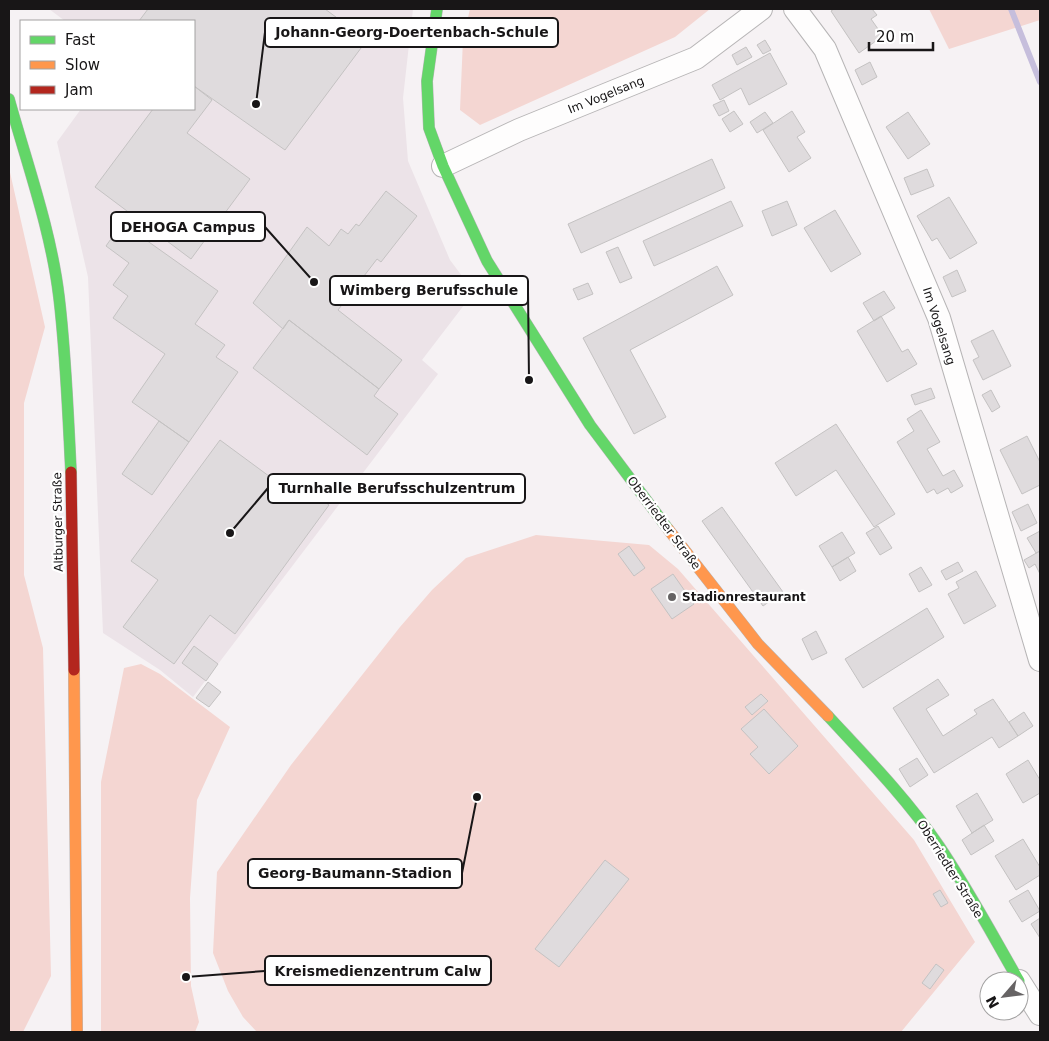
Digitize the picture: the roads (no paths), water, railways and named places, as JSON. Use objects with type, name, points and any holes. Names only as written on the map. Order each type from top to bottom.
[{"type":"street","name":"Oberriedter Straße","points":[[437,9],[427,81],[429,128],[443,166],[487,260],[590,425],[758,644],[877,768],[916,814],[940,847],[1013,971]]},
{"type":"street","name":"Im Vogelsang","points":[[443,166],[520,130],[696,58],[761,9]]},
{"type":"street","name":"Im Vogelsang","points":[[795,9],[826,49],[939,318],[1040,660]]},
{"type":"street","name":"Altburger Straße","points":[[9,100],[45,227],[59,296],[65,360],[72,499],[78,951],[77,1032]]},
{"type":"street","name":"Oberriedter Straße","points":[[1029,997],[1040,1014]]},
{"type":"waterway","points":[[1011,9],[1040,82]]},
{"type":"place","name":"Johann-Georg-Doertenbach-Schule","points":[[256,104]]},
{"type":"place","name":"DEHOGA Campus","points":[[314,282]]},
{"type":"place","name":"Wimberg Berufsschule","points":[[529,380]]},
{"type":"place","name":"Turnhalle Berufsschulzentrum","points":[[230,533]]},
{"type":"place","name":"Stadionrestaurant","points":[[672,597]]},
{"type":"place","name":"Georg-Baumann-Stadion","points":[[477,797]]},
{"type":"place","name":"Kreismedienzentrum Calw","points":[[186,977]]}]
